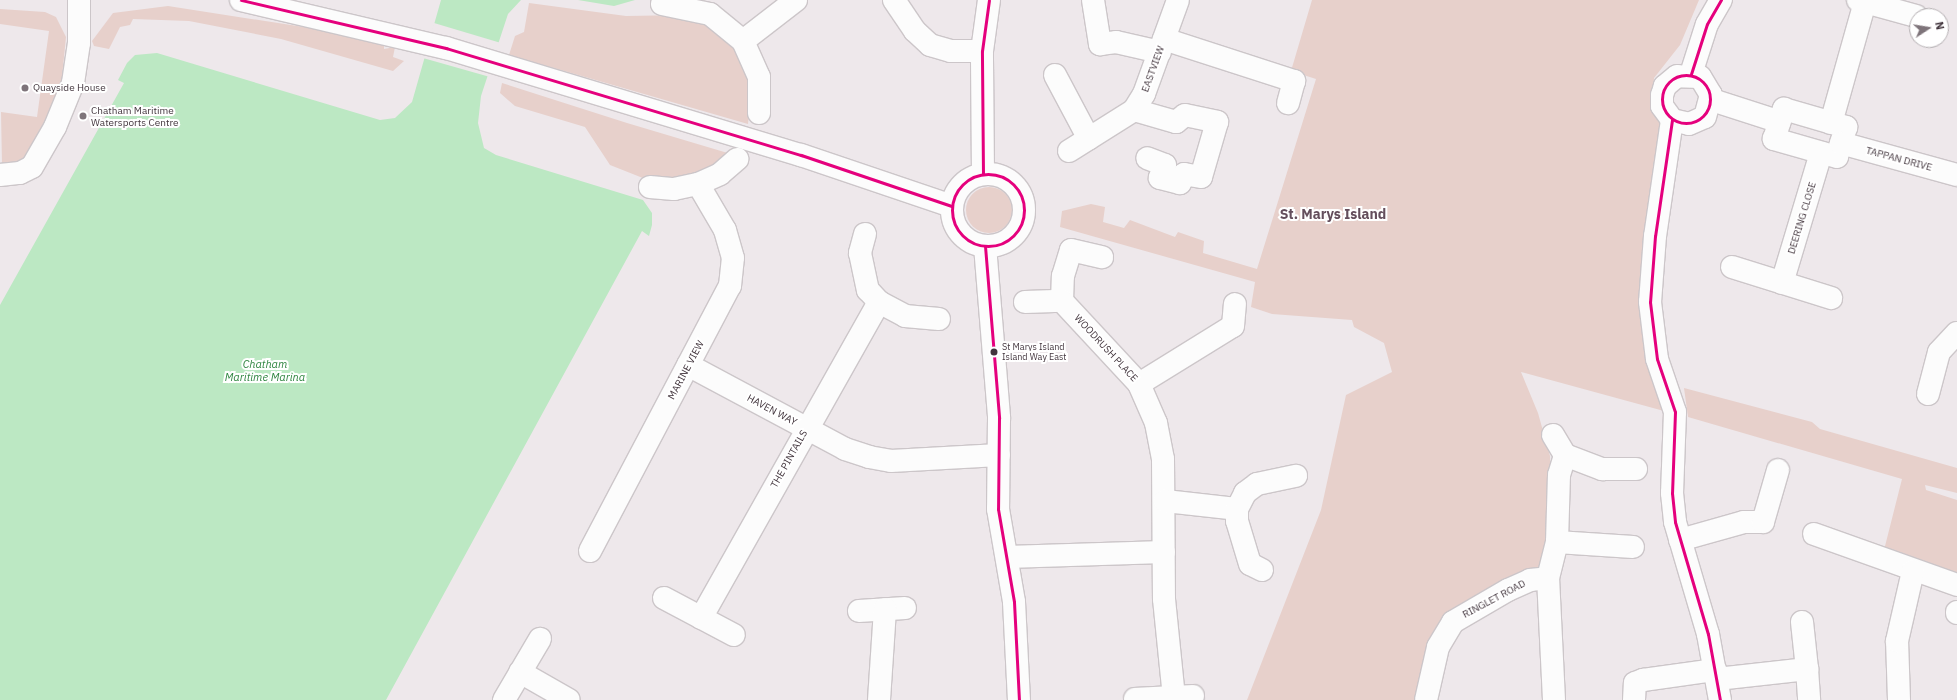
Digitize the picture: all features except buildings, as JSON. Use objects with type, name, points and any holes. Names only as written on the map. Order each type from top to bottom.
[{"type":"street","points":[[0,175],[20,173],[32,167],[55,127],[74,83],[80,43],[79,0]]},
{"type":"street","points":[[241,0],[355,25],[561,84],[801,155],[952,206]]},
{"type":"street","points":[[743,41],[796,0]]},
{"type":"street","points":[[894,0],[915,32],[930,45],[951,51],[982,51]]},
{"type":"street","points":[[983,174],[982,51],[989,0]]},
{"type":"street","points":[[1093,0],[1100,44],[1116,42],[1162,45],[1294,81],[1288,103]]},
{"type":"street","name":"EASTVIEW","points":[[1069,151],[1134,110],[1144,94],[1178,0]]},
{"type":"street","points":[[1691,74],[1707,24],[1721,0]]},
{"type":"street","points":[[1831,123],[1861,1],[1909,14]]},
{"type":"street","points":[[662,4],[710,14],[743,41],[759,77],[759,113]]},
{"type":"street","points":[[1691,74],[1705,82],[1712,100],[1705,117],[1697,122],[1689,124],[1672,120],[1662,106],[1664,89],[1677,76],[1691,74]]},
{"type":"street","points":[[1055,75],[1089,139]]},
{"type":"street","points":[[1712,100],[1780,122]]},
{"type":"street","points":[[1784,109],[1846,127],[1837,157],[1774,139],[1780,122],[1784,109]]},
{"type":"street","points":[[1134,110],[1176,122],[1185,115],[1217,122],[1209,179],[1184,174],[1180,183],[1160,178],[1165,166],[1147,158]]},
{"type":"street","points":[[1672,120],[1655,236],[1650,302],[1657,359],[1675,412],[1672,493],[1680,540],[1718,683]]},
{"type":"street","name":"TAPPAN DRIVE","points":[[1841,143],[1957,175]]},
{"type":"street","name":"DEERING CLOSE","points":[[1782,282],[1821,153]]},
{"type":"street","points":[[650,188],[674,189],[698,184],[720,174],[737,159]]},
{"type":"street","points":[[983,174],[1006,179],[1016,187],[1024,209],[1017,232],[1008,240],[985,246],[974,243],[957,228],[952,206],[962,185],[983,174]]},
{"type":"street","name":"MARINE VIEW","points":[[590,551],[730,286],[733,258],[725,230],[698,184]]},
{"type":"street","points":[[865,234],[860,253],[868,290],[879,302],[906,316],[939,319]]},
{"type":"street","points":[[985,246],[999,455],[998,509],[1014,602],[1019,700]]},
{"type":"street","points":[[1025,302],[1062,301],[1063,276],[1071,250],[1102,257]]},
{"type":"street","points":[[1732,267],[1831,298]]},
{"type":"street","name":"WOODRUSH PLACE","points":[[1062,301],[1139,384],[1156,423],[1166,501],[1164,600],[1184,696],[1135,699]]},
{"type":"street","name":"THE PINTAILS","points":[[701,618],[806,429],[879,302]]},
{"type":"street","points":[[1139,384],[1233,326],[1235,304]]},
{"type":"street","points":[[1928,394],[1939,352],[1957,333]]},
{"type":"street","name":"HAVEN WAY","points":[[688,365],[845,449],[891,461],[999,455]]},
{"type":"street","points":[[1553,435],[1565,455],[1602,469],[1636,469]]},
{"type":"street","points":[[1554,700],[1548,578],[1557,542],[1556,507],[1559,475],[1565,455]]},
{"type":"street","points":[[1680,540],[1744,522],[1763,522],[1778,470]]},
{"type":"street","points":[[1262,570],[1250,564],[1237,521],[1237,509],[1245,494],[1257,484],[1296,476]]},
{"type":"street","points":[[1166,501],[1237,509]]},
{"type":"street","points":[[1814,534],[1882,558],[1913,571],[1957,585]]},
{"type":"street","points":[[1557,542],[1633,547]]},
{"type":"street","points":[[1007,557],[1164,552]]},
{"type":"street","points":[[1899,700],[1897,641],[1913,571]]},
{"type":"street","name":"RINGLET ROAD","points":[[1426,700],[1438,647],[1453,622],[1508,590],[1530,580],[1548,578]]},
{"type":"street","points":[[664,598],[734,635]]},
{"type":"street","points":[[859,610],[895,609],[879,700]]},
{"type":"street","points":[[1802,622],[1809,700]]},
{"type":"street","points":[[504,700],[540,639]]},
{"type":"street","points":[[1634,700],[1635,684],[1643,680],[1718,683],[1807,669]]},
{"type":"street","points":[[520,672],[569,700]]},
{"type":"shaded area","points":[[1312,0],[1699,0],[1680,45],[1654,78],[1653,99],[1662,128],[1642,310],[1645,357],[1664,411],[1521,372],[1538,413],[1550,456],[1551,509],[1539,573],[1448,617],[1422,700],[1247,700],[1321,510],[1346,395],[1392,372],[1384,343],[1354,327],[1352,320],[1272,314],[1251,307],[1255,282],[1060,227],[1062,211],[1091,204],[1105,207],[1103,222],[1124,228],[1130,220],[1175,237],[1178,232],[1204,241],[1203,253],[1257,269],[1316,79],[1291,71]]},
{"type":"shaded area","points":[[529,3],[626,16],[684,15],[715,29],[738,53],[747,71],[751,90],[748,124],[509,55],[515,36],[524,32]]},
{"type":"shaded area","points":[[168,6],[323,30],[384,45],[384,49],[395,47],[393,57],[404,61],[393,71],[281,39],[189,21],[133,19],[130,25],[120,27],[109,49],[94,46],[92,41],[113,13]]},
{"type":"shaded area","points":[[0,9],[45,12],[56,17],[66,37],[61,87],[48,116],[24,161],[2,165],[1,112],[37,117],[49,31],[0,24]]},
{"type":"shaded area","points":[[502,83],[731,154],[720,166],[663,186],[610,165],[585,127],[515,106],[500,93]]},
{"type":"shaded area","points":[[989,187],[1002,191],[1008,197],[1012,210],[1008,223],[1002,229],[989,233],[976,229],[970,223],[966,210],[970,197],[976,191]]},
{"type":"shaded area","points":[[1684,388],[1812,422],[1820,429],[1957,468],[1957,493],[1925,485],[1926,490],[1957,500],[1957,576],[1882,558],[1902,479],[1688,417]]},
{"type":"water","name":"Chatham Maritime Marina","points":[[441,0],[521,0],[508,14],[481,96],[478,123],[484,148],[496,155],[643,200],[652,213],[652,225],[649,236],[642,231],[386,700],[0,700],[0,305],[124,83],[118,80],[127,63],[135,55],[157,53],[380,120],[395,118],[412,102]]},
{"type":"water","points":[[578,0],[635,0],[614,6]]},
{"type":"pier","points":[[434,23],[501,43],[490,77],[423,58]]},
{"type":"transit line","points":[[241,0],[446,48],[801,155],[952,206]]},
{"type":"transit line","points":[[983,174],[982,51],[989,0]]},
{"type":"transit line","points":[[1691,74],[1707,24],[1721,0]]},
{"type":"transit line","points":[[1681,75],[1691,75],[1703,82],[1710,94],[1710,99],[1710,104],[1703,116],[1691,123],[1681,123],[1673,119],[1666,112],[1662,104],[1662,94],[1666,86],[1673,79],[1681,75]]},
{"type":"transit line","points":[[1672,120],[1655,236],[1650,302],[1657,359],[1675,412],[1672,493],[1675,522],[1708,634],[1720,700]]},
{"type":"transit line","points":[[988,174],[1008,180],[1018,190],[1024,210],[1018,230],[1008,240],[988,246],[968,240],[958,230],[952,210],[958,190],[968,180],[988,174]]},
{"type":"transit line","points":[[985,246],[999,418],[998,509],[1014,602],[1019,700]]},
{"type":"place","name":"Quayside House","points":[[25,88]]},
{"type":"place","name":"Chatham Maritime Watersports Centre","points":[[83,116]]},
{"type":"place","name":"St Marys Island Island Way East","points":[[994,352]]},
{"type":"district","name":"St. Marys Island","points":[[1333,214]]}]
